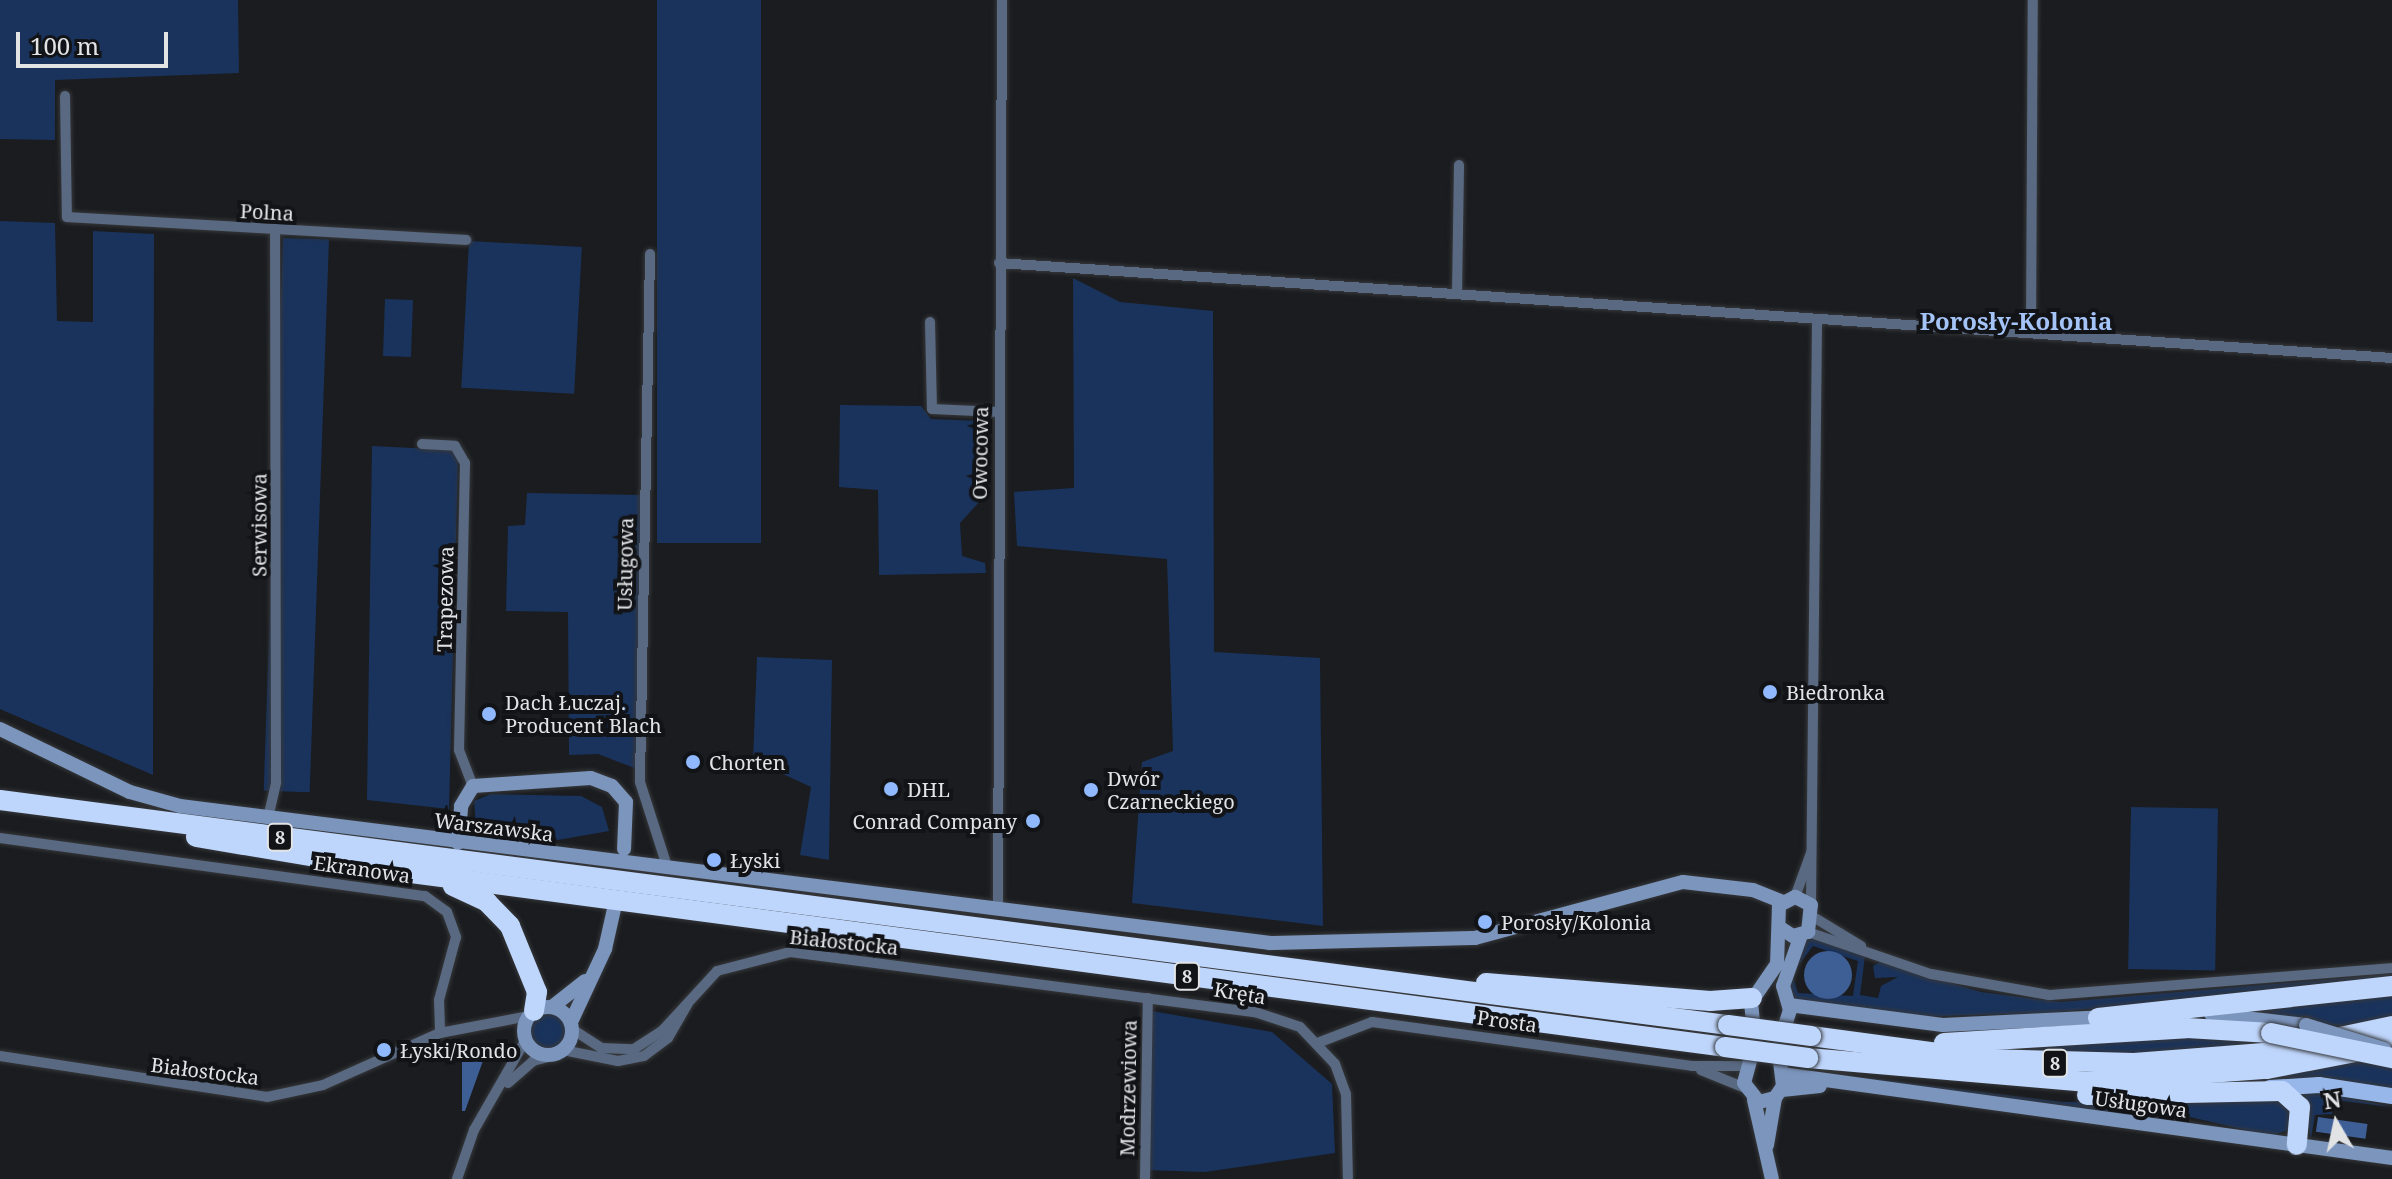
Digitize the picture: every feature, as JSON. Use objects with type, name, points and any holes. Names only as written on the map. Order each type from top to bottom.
[{"type":"highway","name":"8","points":[[0,800],[1984,1059],[2134,1063],[2264,1053],[2392,1026]]},
{"type":"highway","name":"8","points":[[105,814],[235,847],[411,873],[1905,1070],[2150,1080],[2267,1069],[2392,1045]]},
{"type":"highway","points":[[411,873],[469,891],[510,926],[537,992],[538,1011]]},
{"type":"highway","points":[[1379,981],[1759,994]]},
{"type":"highway","points":[[2098,1018],[2392,986]]},
{"type":"highway","points":[[1847,1040],[2010,1043],[2187,1028],[2271,1033],[2392,1056]]},
{"type":"highway","points":[[1905,1070],[2046,1094],[2260,1089],[2296,1099],[2297,1145]]},
{"type":"main road","points":[[2260,1089],[2319,1085],[2392,1096]]},
{"type":"street","name":"Owocowa","points":[[998,907],[1002,0]]},
{"type":"street","points":[[2031,333],[2033,0]]},
{"type":"street","name":"Polna","points":[[65,96],[67,217],[466,240]]},
{"type":"street","points":[[1457,294],[1459,165]]},
{"type":"street","name":"Serwisowa","points":[[268,818],[276,782],[275,231]]},
{"type":"street","name":"Usługowa","points":[[650,254],[640,782],[668,869]]},
{"type":"street","points":[[999,263],[2392,358]]},
{"type":"street","points":[[1767,1147],[1782,1074],[1778,1047],[1787,1000],[1813,911],[1817,320]]},
{"type":"street","points":[[930,322],[932,409],[998,412]]},
{"type":"street","name":"Trapezowa","points":[[422,444],[455,446],[465,463],[459,750],[473,786]]},
{"type":"street","name":"Warszawska","points":[[0,729],[149,799],[458,843],[998,907],[1270,943],[1391,945],[1488,936],[1660,884],[1737,888],[1783,910]]},
{"type":"street","points":[[458,843],[461,806],[473,786],[601,780],[626,802],[624,849]]},
{"type":"street","name":"Ekranowa","points":[[0,838],[425,896],[447,912],[456,937],[439,1000],[440,1033]]},
{"type":"street","points":[[1772,1179],[1767,1147],[1750,1094],[1749,1066],[1759,994],[1779,957],[1783,910],[1815,844]]},
{"type":"street","points":[[498,1093],[533,1061],[558,1053],[597,970],[614,909]]},
{"type":"street","points":[[1783,910],[1813,911],[1866,949]]},
{"type":"street","points":[[1783,910],[1804,934],[1866,949],[1977,985],[2064,995],[2392,968]]},
{"type":"street","name":"Białostocka","points":[[571,1026],[601,1048],[634,1049],[663,1030],[692,995],[731,963],[790,952],[1005,979]]},
{"type":"street","points":[[457,1179],[538,1011],[597,970]]},
{"type":"street","name":"Kręta","points":[[1005,979],[1277,1017],[1320,1042]]},
{"type":"street","points":[[1759,994],[1943,1025],[2227,1014],[2306,1025],[2392,1056]]},
{"type":"street","name":"Białostocka","points":[[558,1053],[618,1061],[644,1056],[668,1038],[692,995]]},
{"type":"street","name":"Modrzewiowa","points":[[1145,1179],[1148,998]]},
{"type":"street","points":[[538,1011],[571,1026]]},
{"type":"street","name":"Białostocka","points":[[0,1056],[267,1097],[323,1085],[440,1033],[490,1026],[538,1011]]},
{"type":"street","name":"Prosta","points":[[1320,1042],[1372,1022],[1692,1066],[1749,1066]]},
{"type":"street","name":"Białostocka","points":[[490,1026],[525,1040]]},
{"type":"street","points":[[525,1040],[558,1053]]},
{"type":"street","points":[[1320,1042],[1346,1094],[1348,1179]]},
{"type":"street","name":"Prosta","points":[[1692,1066],[1750,1094]]},
{"type":"street","points":[[1782,1074],[1836,1084]]},
{"type":"street","points":[[1750,1094],[1778,1094],[1836,1084]]},
{"type":"street","name":"Usługowa","points":[[1836,1084],[2392,1158]]},
{"type":"shaded area","points":[[0,0],[238,0],[239,73],[55,80],[55,140],[0,139]]},
{"type":"shaded area","points":[[657,0],[761,0],[761,543],[657,543]]},
{"type":"shaded area","points":[[0,221],[55,223],[57,321],[93,322],[93,231],[154,234],[153,775],[0,709]]},
{"type":"shaded area","points":[[283,238],[329,240],[310,792],[264,791]]},
{"type":"shaded area","points":[[469,241],[582,247],[574,394],[461,388]]},
{"type":"shaded area","points":[[1073,278],[1120,302],[1213,311],[1214,652],[1320,658],[1323,926],[1132,903],[1142,762],[1173,751],[1167,559],[1017,546],[1014,492],[1074,488]]},
{"type":"shaded area","points":[[385,299],[413,300],[411,357],[383,356]]},
{"type":"shaded area","points":[[840,405],[921,406],[931,419],[982,421],[981,500],[960,523],[962,556],[985,563],[986,573],[879,575],[878,490],[839,487]]},
{"type":"shaded area","points":[[372,446],[454,450],[458,459],[449,809],[367,800]]},
{"type":"shaded area","points":[[527,493],[642,495],[637,769],[598,754],[569,755],[568,612],[506,611],[508,526],[525,525]]},
{"type":"shaded area","points":[[757,657],[832,660],[829,860],[800,855],[811,787],[753,760]]},
{"type":"shaded area","points":[[491,794],[581,796],[602,807],[609,831],[558,840],[476,825],[474,801]]},
{"type":"shaded area","points":[[2131,807],[2218,809],[2215,970],[2128,969]]},
{"type":"shaded area","points":[[1812,939],[1865,956],[1860,995],[1878,998],[1881,986],[1898,977],[1875,978],[1873,966],[1880,962],[1981,992],[2060,1002],[2392,974],[2392,981],[2046,1013],[1907,1017],[1797,1002],[1788,994],[1793,977],[1798,993],[1853,996],[1858,961],[1813,946],[1795,970],[1800,944]]},
{"type":"shaded area","points":[[1828,951],[1845,958],[1852,975],[1845,992],[1828,999],[1811,992],[1804,975],[1811,958]]},
{"type":"shaded area","points":[[2392,992],[2392,1017],[2352,1028],[2231,1008]]},
{"type":"shaded area","points":[[1152,1011],[1272,1032],[1332,1084],[1335,1153],[1205,1172],[1146,1170]]},
{"type":"shaded area","points":[[548,1013],[560,1019],[566,1031],[560,1043],[548,1049],[536,1043],[530,1031],[536,1019]]},
{"type":"shaded area","points":[[2173,1035],[2277,1042],[2140,1056],[1982,1049]]},
{"type":"shaded area","points":[[462,1050],[484,1058],[465,1111],[462,1111]]},
{"type":"shaded area","points":[[2359,1060],[2392,1068],[2392,1090],[2068,1087]]},
{"type":"shaded area","points":[[1812,1071],[2062,1102],[2290,1100],[2291,1129],[2271,1136],[2160,1110],[2120,1115]]},
{"type":"shaded area","points":[[2298,1091],[2322,1092],[2392,1107],[2334,1100],[2332,1114],[2315,1115],[2311,1138]]},
{"type":"shaded area","points":[[2318,1117],[2368,1124],[2365,1139],[2316,1132]]},
{"type":"place","name":"Biedronka","points":[[1770,692]]},
{"type":"place","name":"Dach Łuczaj. Producent Blach","points":[[489,714]]},
{"type":"place","name":"Chorten","points":[[693,762]]},
{"type":"place","name":"DHL","points":[[891,789]]},
{"type":"place","name":"Dwór Czarneckiego","points":[[1091,790]]},
{"type":"place","name":"Conrad Company","points":[[1033,821]]},
{"type":"place","name":"Łyski","points":[[714,860]]},
{"type":"place","name":"Porosły/Kolonia","points":[[1485,922]]},
{"type":"place","name":"Łyski/Rondo","points":[[384,1050]]},
{"type":"district","name":"Porosły-Kolonia","points":[[2016,321]]}]
